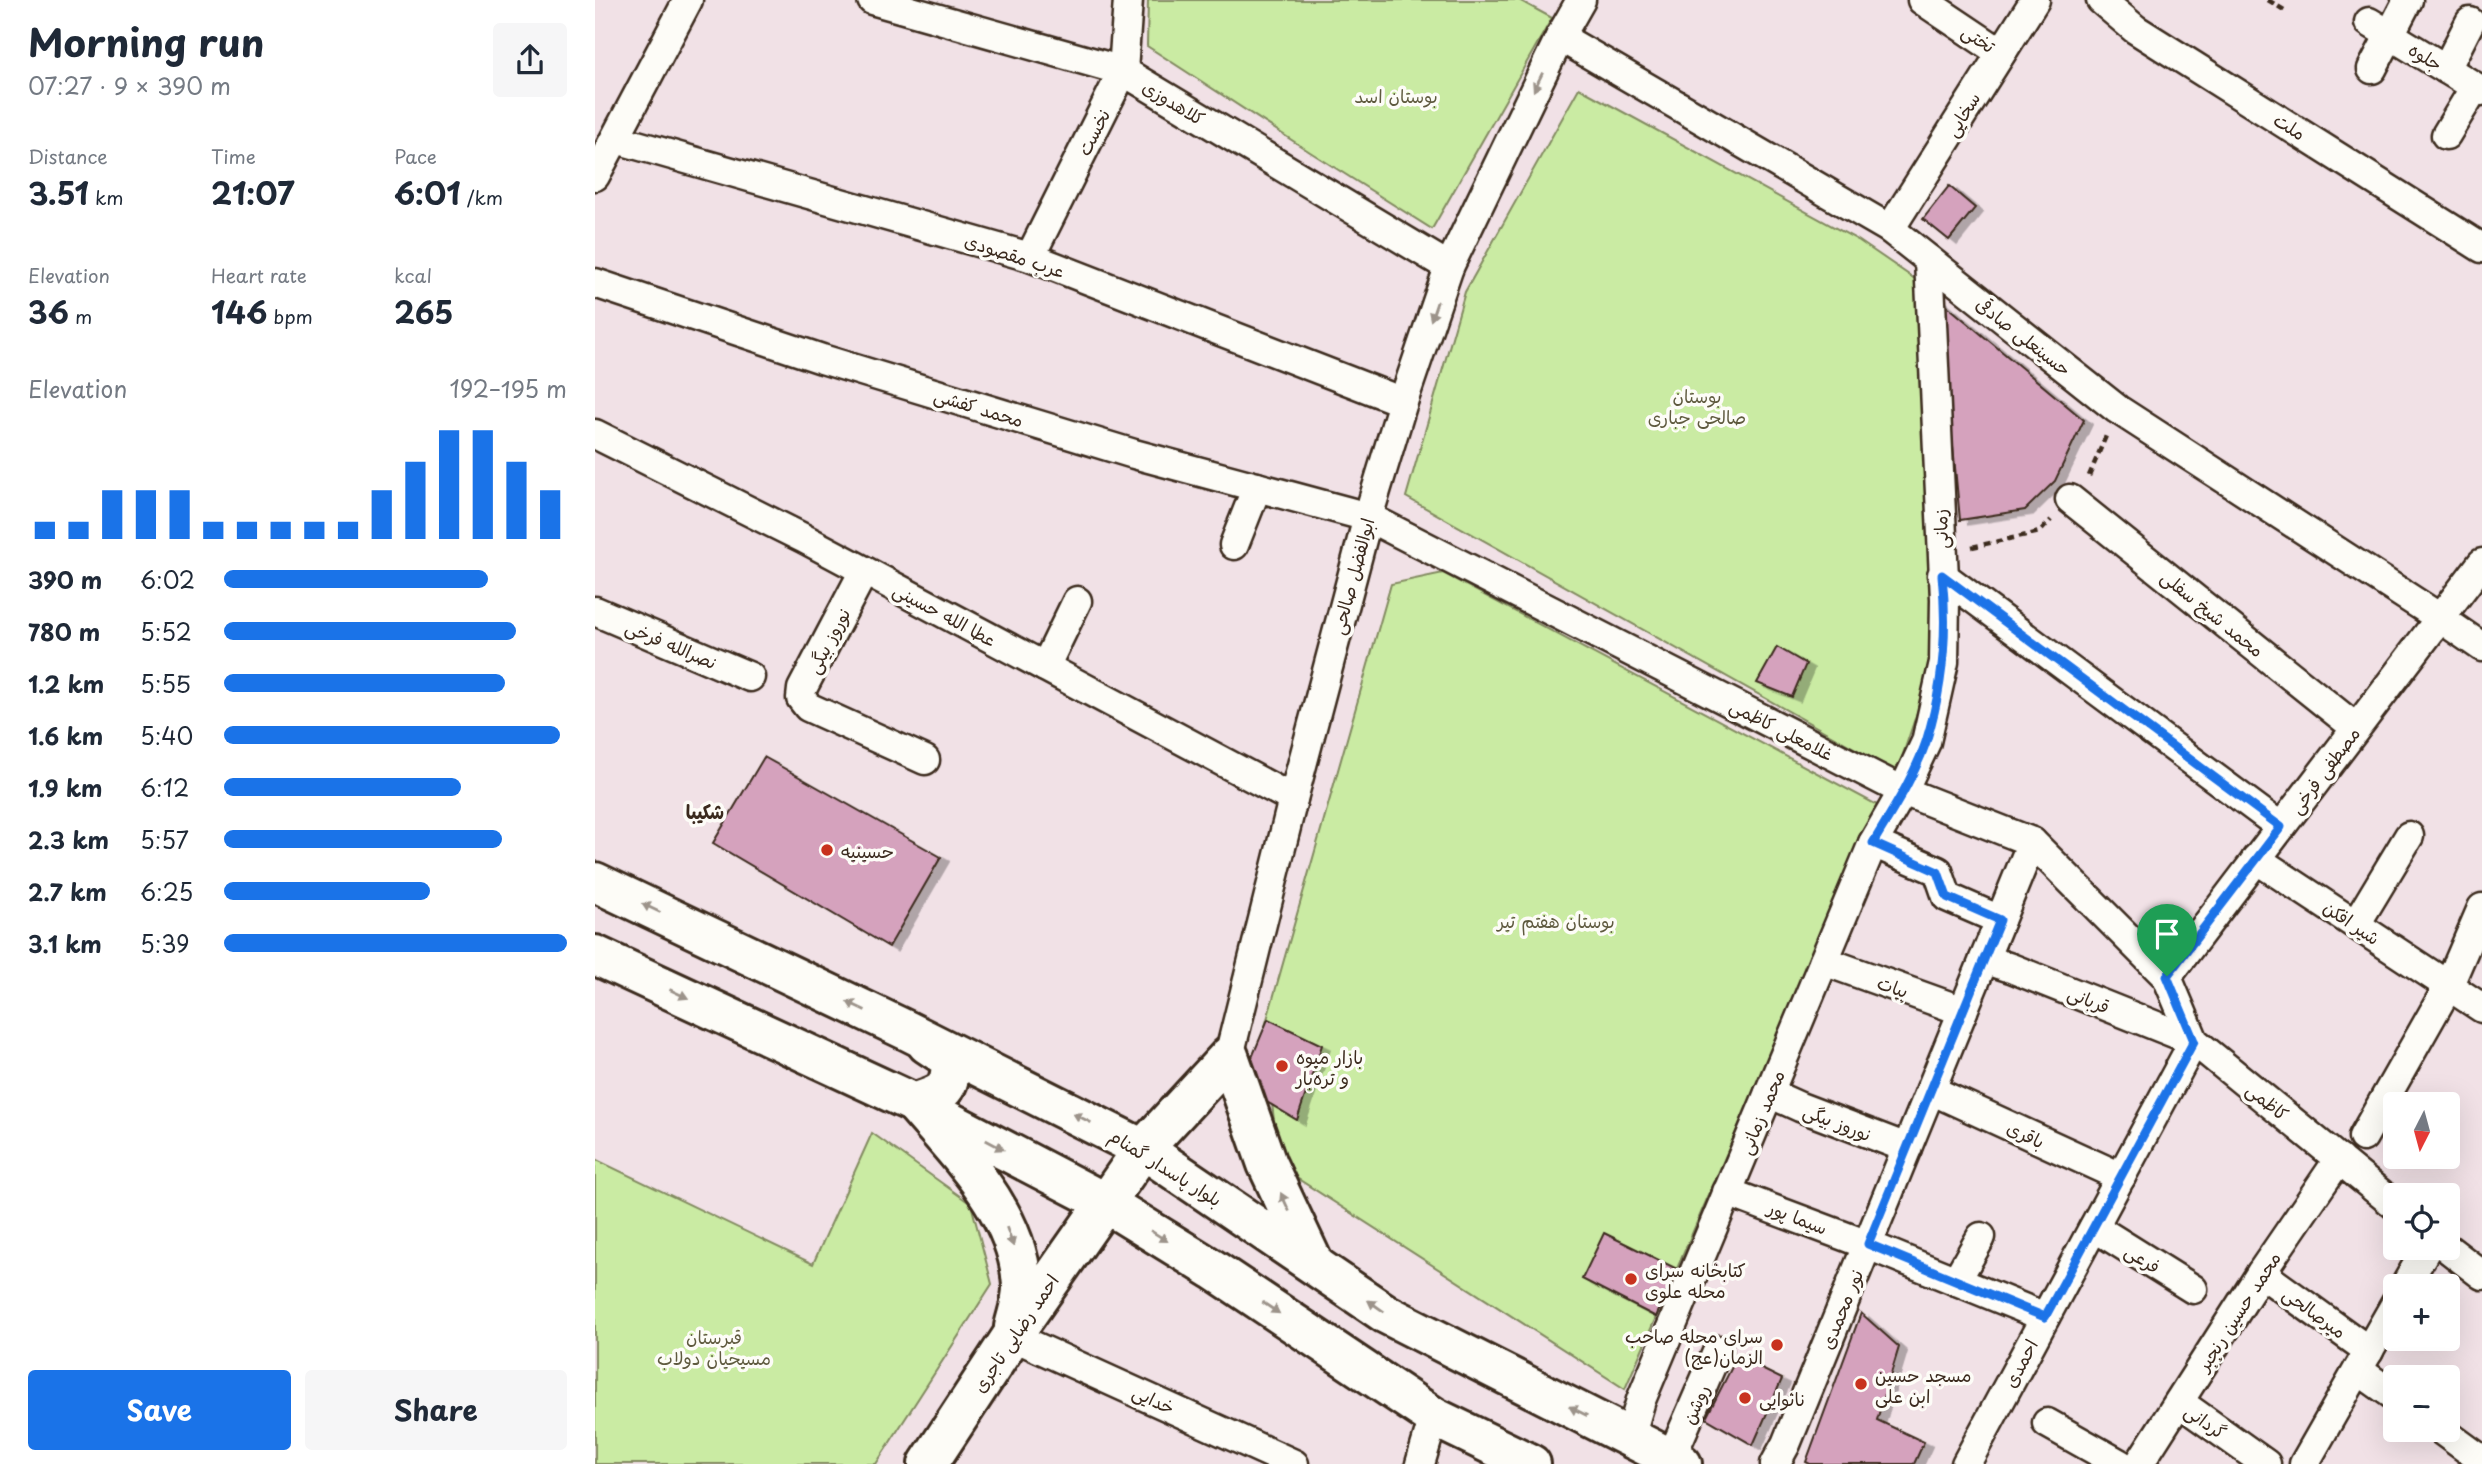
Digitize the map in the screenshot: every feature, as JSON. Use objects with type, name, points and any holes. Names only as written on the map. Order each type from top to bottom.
[{"type":"main road","name":"بلوار پاسدار گمنام","points":[[595,882],[908,1031],[1143,1149],[1386,1314],[1677,1461]]},
{"type":"main road","points":[[595,955],[914,1103],[1104,1202],[1215,1270],[1434,1417],[1531,1464]]},
{"type":"main road","points":[[908,1031],[951,1060],[950,1080],[943,1093],[914,1103]]},
{"type":"main road","name":"ابوالفضل صالحی","points":[[1143,1149],[1229,1056]]},
{"type":"main road","points":[[1229,1056],[1268,1164],[1314,1264]]},
{"type":"main road","points":[[914,1103],[989,1192],[1012,1237],[1022,1286],[1013,1336]]},
{"type":"main road","name":"احمد رضایی تاجری","points":[[929,1464],[1104,1202],[1143,1149]]},
{"type":"main road","points":[[1215,1270],[1218,1248],[1230,1232],[1251,1221]]},
{"type":"street","points":[[595,176],[688,0]]},
{"type":"street","name":"کلاهدوزی","points":[[873,0],[1123,71],[1449,267]]},
{"type":"street","name":"نخست","points":[[1030,257],[1123,71],[1128,0]]},
{"type":"street","name":"ابوالفضل صالحی","points":[[1229,1056],[1293,799],[1368,517],[1403,402],[1449,267],[1560,37],[1581,0]]},
{"type":"street","name":"تختی","points":[[1922,0],[2001,53]]},
{"type":"street","name":"سخایی","points":[[1890,229],[2035,0]]},
{"type":"street","name":"ملت","points":[[2101,0],[2135,29],[2482,248]]},
{"type":"street","points":[[2372,69],[2379,28],[2408,0]]},
{"type":"street","points":[[2446,69],[2470,22]]},
{"type":"street","name":"جلوه","points":[[2379,28],[2479,89]]},
{"type":"street","name":"حسینعلی صادقی","points":[[1560,37],[1890,229],[2117,409],[2482,647]]},
{"type":"street","points":[[2446,135],[2479,89]]},
{"type":"street","name":"عرب مقصودی","points":[[616,139],[1030,257],[1403,402]]},
{"type":"street","name":"زمانی","points":[[1903,791],[1926,743],[1944,662],[1945,599],[1929,260]]},
{"type":"street","name":"محمد کفشی","points":[[595,283],[822,359],[1134,454],[1368,517]]},
{"type":"street","name":"عطا الله حسینی","points":[[595,434],[864,571],[1293,799]]},
{"type":"street","points":[[1234,545],[1257,487]]},
{"type":"street","name":"محمد شیخ سفلی","points":[[2070,499],[2357,727]]},
{"type":"street","name":"غلامعلی کاظمی","points":[[1368,517],[1903,791],[2032,842],[2167,976]]},
{"type":"street","name":"مصطفی فرخی","points":[[2167,976],[2482,563]]},
{"type":"street","name":"نوروز بیگی","points":[[864,571],[802,689],[801,698],[808,707],[925,760]]},
{"type":"street","points":[[1942,575],[2281,827]]},
{"type":"street","points":[[1045,667],[1077,601]]},
{"type":"street","name":"نصرالله فرخی","points":[[595,611],[750,677]]},
{"type":"street","name":"محمد زمانی","points":[[1630,1437],[1641,1400],[1873,843],[1903,791]]},
{"type":"street","points":[[2356,924],[2409,835]]},
{"type":"street","name":"نور محمدی","points":[[1775,1464],[1786,1444],[2032,842]]},
{"type":"street","points":[[1873,843],[1938,872],[1947,897],[2000,920]]},
{"type":"street","name":"شیر افکن","points":[[2256,859],[2482,1007]]},
{"type":"street","points":[[2363,1137],[2448,987],[2482,908]]},
{"type":"street","name":"قربانی","points":[[1984,959],[2194,1041]]},
{"type":"street","name":"بیات","points":[[1824,961],[1963,1011]]},
{"type":"street","name":"کاظمی","points":[[2167,976],[2194,1041],[2383,1195]]},
{"type":"street","name":"احمدی","points":[[1966,1464],[2194,1041]]},
{"type":"street","name":"باقری","points":[[1931,1090],[2120,1177]]},
{"type":"street","name":"نوروز بیگی","points":[[1769,1093],[1907,1148]]},
{"type":"street","name":"محمد حسین رنجبر","points":[[2139,1464],[2261,1273],[2339,1159]]},
{"type":"street","name":"سیما پور","points":[[1727,1192],[1868,1244],[2045,1317]]},
{"type":"street","name":"فرعی","points":[[2094,1227],[2193,1289]]},
{"type":"street","points":[[1956,1281],[1981,1237]]},
{"type":"street","points":[[2460,1258],[2482,1275]]},
{"type":"street","name":"میرصالحی","points":[[2261,1273],[2363,1360],[2383,1382]]},
{"type":"street","points":[[2304,1464],[2383,1325]]},
{"type":"street","name":"خدایی","points":[[1013,1336],[1294,1464]]},
{"type":"street","name":"روشن","points":[[1677,1461],[1719,1350]]},
{"type":"street","name":"گردانی","points":[[2179,1402],[2266,1464]]},
{"type":"street","points":[[1420,1464],[1434,1417]]},
{"type":"street","points":[[2047,1423],[2120,1464]]},
{"type":"street","points":[[2457,1442],[2482,1460]]},
{"type":"path","points":[[2268,0],[2284,10]]},
{"type":"green space","name":"بوستان اسد","points":[[1148,0],[1519,0],[1552,18],[1432,229],[1147,46]]},
{"type":"green space","name":"بوستان صالحی جباری","points":[[1579,88],[1858,240],[1925,286],[1941,538],[1932,668],[1897,772],[1406,497],[1465,292]]},
{"type":"green space","name":"بوستان هفتم تیر","points":[[1443,573],[1877,805],[1625,1389],[1292,1175],[1275,1130],[1264,1030],[1391,584]]},
{"type":"green space","name":"قبرستان مسیحیان دولاب","points":[[872,1133],[971,1204],[992,1284],[876,1464],[595,1464],[595,1159],[813,1264]]},
{"type":"building","points":[[1949,186],[1975,208],[1949,240],[1923,219]]},
{"type":"building","points":[[1939,299],[2084,420],[2055,481],[2025,510],[1960,520]]},
{"type":"building","points":[[1777,647],[1806,664],[1792,697],[1757,683]]},
{"type":"building","name":"حسینیه","points":[[764,757],[941,857],[889,947],[713,843]]},
{"type":"building","name":"بازار میوه و تره‌بار","points":[[1268,1019],[1322,1045],[1297,1120],[1240,1086]]},
{"type":"building","points":[[1604,1233],[1677,1269],[1656,1317],[1582,1279]]},
{"type":"building","name":"مسجد حسین ابن علی","points":[[1861,1313],[1899,1347],[1877,1420],[1924,1442],[1914,1464],[1806,1462]]},
{"type":"building","name":"نانوایی","points":[[1737,1357],[1782,1379],[1753,1445],[1706,1418]]},
{"type":"place","name":"حسینیه","points":[[827,850]]},
{"type":"place","name":"بازار میوه و تره‌بار","points":[[1282,1066]]},
{"type":"place","name":"کتابخانه سرای محله علوی","points":[[1631,1279]]},
{"type":"place","name":"سرای محله صاحب الزمان(عج)","points":[[1777,1345]]},
{"type":"place","name":"مسجد حسین ابن علی","points":[[1861,1384]]},
{"type":"place","name":"نانوایی","points":[[1745,1398]]},
{"type":"district","name":"شکیبا","points":[[705,811]]},
{"type":"route","points":[[1942,575],[2281,827],[2167,976],[2194,1041],[2045,1317],[1868,1244],[2000,920],[1947,897],[1938,872],[1873,843],[1903,791],[1926,743],[1944,662],[1945,599],[1942,575]]}]
